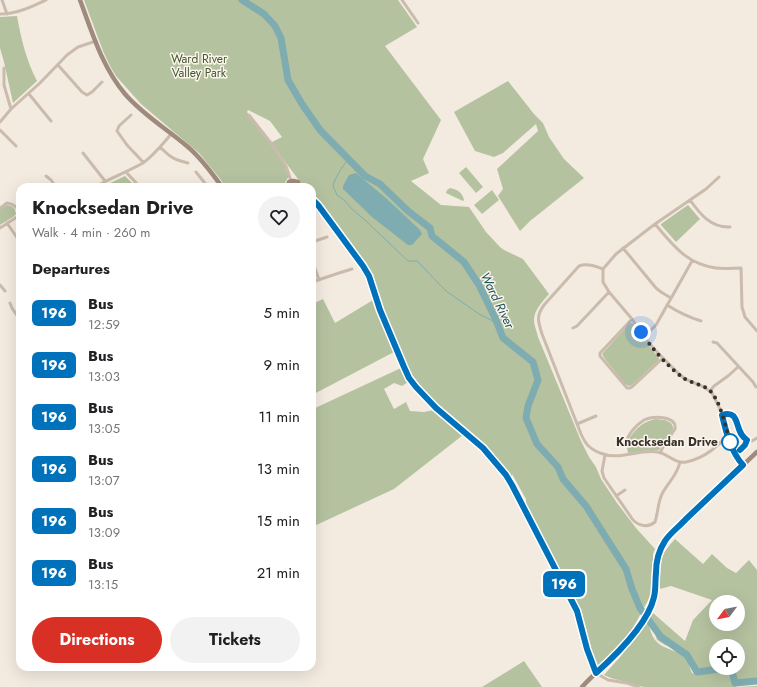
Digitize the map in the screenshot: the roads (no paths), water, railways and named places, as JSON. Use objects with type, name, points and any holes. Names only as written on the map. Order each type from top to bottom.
[{"type":"street","points":[[2,0],[7,14]]},
{"type":"street","points":[[0,14],[20,11],[45,0]]},
{"type":"street","points":[[80,0],[106,66],[116,83],[138,108],[190,148],[219,183]]},
{"type":"street","points":[[402,0],[418,23]]},
{"type":"street","points":[[0,122],[11,109],[29,94],[67,55],[78,47],[96,41]]},
{"type":"street","points":[[58,65],[82,92],[87,95],[102,82]]},
{"type":"street","points":[[4,68],[4,85],[11,109]]},
{"type":"street","points":[[29,94],[51,121]]},
{"type":"street","points":[[131,115],[119,126],[117,131],[127,145],[143,162]]},
{"type":"street","points":[[249,115],[286,166],[291,181],[298,183]]},
{"type":"street","points":[[0,130],[16,146]]},
{"type":"street","points":[[102,183],[126,172],[143,162],[172,134]]},
{"type":"street","points":[[160,147],[175,160],[188,163]]},
{"type":"street","points":[[83,153],[105,181]]},
{"type":"street","points":[[126,172],[136,183]]},
{"type":"street","points":[[196,172],[205,183]]},
{"type":"street","points":[[46,176],[53,183]]},
{"type":"street","points":[[719,177],[711,185],[623,248],[607,263],[603,269],[604,282],[608,292],[632,318],[644,337],[663,358],[685,378],[710,391],[714,396],[735,452],[743,465]]},
{"type":"street","points":[[690,200],[709,222],[730,227]]},
{"type":"street","points":[[0,208],[7,203],[12,204],[16,207]]},
{"type":"street","points":[[316,203],[369,276],[380,310],[409,378],[436,408],[483,448],[506,475],[512,485],[577,611],[587,649],[596,673],[608,680],[627,683],[639,687]]},
{"type":"street","points":[[0,228],[16,217]]},
{"type":"street","points":[[7,223],[16,236]]},
{"type":"street","points":[[655,224],[677,249],[692,260],[714,267],[741,268],[742,307],[745,317],[757,330]]},
{"type":"street","points":[[316,241],[326,238]]},
{"type":"street","points":[[623,248],[658,290],[671,298]]},
{"type":"street","points":[[644,337],[656,325],[692,260]]},
{"type":"street","points":[[603,269],[591,265],[578,266],[544,305],[538,317],[542,334],[577,424],[589,448],[605,455],[622,456],[648,452],[660,453],[680,462],[687,462],[702,457],[729,437]]},
{"type":"street","points":[[316,281],[352,269]]},
{"type":"street","points":[[316,271],[319,280]]},
{"type":"street","points":[[0,285],[5,291]]},
{"type":"street","points":[[572,328],[577,326],[608,292]]},
{"type":"street","points":[[10,303],[16,315]]},
{"type":"street","points":[[667,305],[684,315],[701,321]]},
{"type":"street","points":[[632,318],[602,350],[600,356],[627,388],[633,386],[663,358]]},
{"type":"street","points":[[713,342],[717,343],[756,387]]},
{"type":"street","points":[[710,391],[738,367]]},
{"type":"street","points":[[722,415],[728,413],[734,417],[740,433],[747,440],[752,441],[757,438]]},
{"type":"street","points":[[577,424],[596,416]]},
{"type":"street","points":[[626,443],[628,438],[643,420],[654,417],[670,420],[676,427],[660,453]]},
{"type":"street","points":[[735,452],[745,445],[747,440]]},
{"type":"street","points":[[582,687],[617,652],[638,628],[649,611],[655,596],[657,561],[660,550],[666,540],[757,452]]},
{"type":"street","points":[[605,455],[602,465],[602,474],[604,478],[636,522],[642,525],[652,525],[655,522],[663,492],[676,473],[680,462]]},
{"type":"street","points":[[616,496],[625,490]]},
{"type":"water","points":[[356,173],[387,199],[420,230],[422,234],[412,245],[408,245],[372,217],[343,189],[349,175]]},
{"type":"waterway","name":"Ward River","points":[[242,0],[264,14],[275,26],[281,38],[288,80],[320,130],[365,176],[380,184],[408,211],[430,228],[432,236],[464,262],[479,285],[503,338],[533,362],[538,380],[528,406],[526,418],[537,444],[558,467],[563,479],[586,506],[626,569],[640,608],[661,637],[687,655],[697,672],[709,670]]},
{"type":"waterway","points":[[348,159],[334,182],[333,186],[337,195],[408,261],[417,261],[446,291],[479,314],[491,320],[499,327]]},
{"type":"waterway","name":"Ward River","points":[[733,675],[735,683],[757,681]]},
{"type":"place","name":"Knocksedan Drive","points":[[730,442]]},
{"type":"park label","name":"Ward River Valley Park","points":[[199,66]]}]
